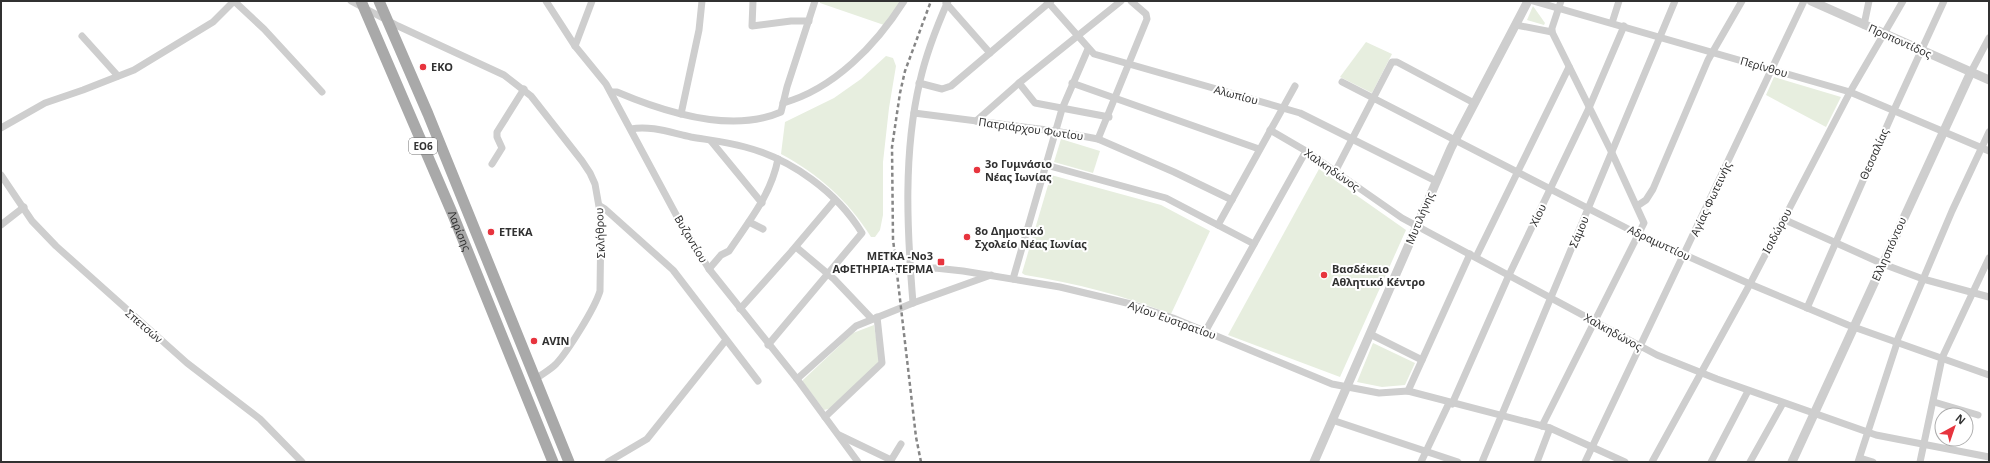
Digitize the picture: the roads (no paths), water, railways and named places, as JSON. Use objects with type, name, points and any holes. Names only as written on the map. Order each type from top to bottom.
[{"type":"main road","name":"Λαρίσης","points":[[379,1],[428,114],[569,462]]},
{"type":"main road","name":"Λαρίσης","points":[[362,4],[453,215],[553,462]]},
{"type":"street","points":[[1,128],[45,102],[134,70],[207,26],[218,18],[234,1],[264,29],[322,92]]},
{"type":"street","name":"Σκλήθρου","points":[[351,1],[362,4],[388,21],[489,67],[511,79],[524,89],[590,173],[600,206],[601,286],[599,296],[562,356],[552,368],[536,379]]},
{"type":"street","name":"Βυζαντίου","points":[[546,1],[575,46],[598,73],[611,92],[680,222],[709,269],[740,310],[797,379],[858,462]]},
{"type":"street","points":[[575,46],[592,1]]},
{"type":"street","points":[[680,114],[698,30],[702,1]]},
{"type":"street","points":[[753,1],[752,26],[791,21],[809,21]]},
{"type":"street","points":[[611,92],[617,92],[654,107],[680,114],[740,120],[760,119],[781,112],[814,1]]},
{"type":"street","points":[[783,103],[812,91],[846,69],[883,30],[904,1]]},
{"type":"street","points":[[976,121],[1019,83],[1121,1]]},
{"type":"street","points":[[1098,139],[1109,117],[1147,17],[1144,12],[1131,1]]},
{"type":"street","name":"Μυτιλήνης","points":[[1314,462],[1436,181],[1474,103],[1528,1]]},
{"type":"street","name":"Περίνθου","points":[[1534,1],[1559,4],[1612,23],[1850,92],[1985,150]]},
{"type":"street","points":[[1612,23],[1619,1]]},
{"type":"street","name":"Σάμου","points":[[1482,462],[1675,1]]},
{"type":"street","points":[[1637,206],[1646,200],[1652,189],[1712,52],[1742,1]]},
{"type":"street","name":"Αγίας Φωτεινής","points":[[1585,462],[1641,348],[1804,1]]},
{"type":"street","name":"Προποντίδος","points":[[1811,1],[1989,80]]},
{"type":"street","points":[[1864,25],[1869,1]]},
{"type":"street","name":"Ισιδώρου","points":[[1652,462],[1750,284],[1850,92],[1903,1]]},
{"type":"street","name":"Θεσσαλίας","points":[[1807,308],[1920,50],[1944,1]]},
{"type":"street","points":[[947,2],[990,53]]},
{"type":"street","points":[[913,303],[910,269],[908,198],[914,113],[919,83],[947,2]]},
{"type":"street","points":[[919,83],[942,89],[948,88],[1049,2]]},
{"type":"street","name":"Αλωπίου","points":[[1049,2],[1077,37],[1094,54],[1308,116],[1436,181]]},
{"type":"street","points":[[1542,426],[1644,223],[1612,153],[1552,32],[1559,4]]},
{"type":"street","points":[[1516,25],[1552,32]]},
{"type":"street","name":"Χίου","points":[[1421,462],[1589,108],[1624,26]]},
{"type":"street","points":[[82,36],[118,76]]},
{"type":"street","name":"Ελλησπόντου","points":[[1792,462],[1943,131],[1989,38]]},
{"type":"street","points":[[1013,279],[1055,130],[1072,83],[1088,49]]},
{"type":"street","points":[[1335,172],[1390,64],[1394,61],[1474,103]]},
{"type":"street","points":[[1569,67],[1517,173],[1473,255],[1408,391],[1550,428],[1593,446],[1625,462]]},
{"type":"street","name":"Αδραμυττίου","points":[[1342,82],[1517,173],[1638,234],[1684,255],[1854,327],[1989,375]]},
{"type":"street","points":[[1019,83],[1035,103],[1109,117]]},
{"type":"street","points":[[1072,83],[1259,149]]},
{"type":"street","points":[[1218,225],[1295,86]]},
{"type":"street","points":[[492,164],[502,148],[497,132],[524,89]]},
{"type":"street","name":"Πατριάρχου Φωτίου","points":[[914,113],[1055,130],[1098,139],[1174,172],[1232,200]]},
{"type":"street","points":[[631,128],[648,128],[745,147],[778,159],[808,177],[835,200],[862,233],[768,345]]},
{"type":"street","name":"Χαλκηδώνος","points":[[1270,130],[1306,151],[1381,204],[1417,226],[1473,255],[1641,348],[1748,391],[1868,433],[1985,458]]},
{"type":"street","points":[[1873,462],[1859,460],[1897,343],[1952,211],[1985,150],[1989,132]]},
{"type":"street","points":[[711,141],[762,203]]},
{"type":"street","points":[[1206,332],[1306,151]]},
{"type":"street","points":[[709,269],[721,255],[729,251],[762,203],[772,185],[778,159]]},
{"type":"street","points":[[1046,165],[1166,198],[1254,244]]},
{"type":"street","name":"Σπετσών","points":[[1,175],[32,221],[48,238],[121,306],[187,363],[260,420],[302,462]]},
{"type":"street","points":[[740,310],[796,247],[835,200]]},
{"type":"street","points":[[600,206],[605,208],[668,264],[758,381]]},
{"type":"street","points":[[1,225],[24,207]]},
{"type":"street","points":[[1783,219],[1883,264],[1924,279],[1989,297]]},
{"type":"street","points":[[749,222],[763,229]]},
{"type":"street","points":[[796,247],[828,274],[875,318],[882,359],[880,365],[825,417]]},
{"type":"street","points":[[1920,462],[1934,402],[1942,358],[1989,258]]},
{"type":"street","name":"Αγίου Ευστρατίου","points":[[910,269],[951,269],[991,275],[1071,290],[1131,304],[1206,332],[1320,379],[1346,388],[1379,393],[1408,391]]},
{"type":"street","points":[[797,379],[850,330],[901,307],[991,275]]},
{"type":"street","points":[[1370,334],[1422,360]]},
{"type":"street","points":[[608,462],[648,438],[726,340]]},
{"type":"street","points":[[1711,462],[1748,391]]},
{"type":"street","points":[[1934,402],[1978,415]]},
{"type":"street","points":[[1750,462],[1783,403]]},
{"type":"street","points":[[1332,420],[1427,450],[1458,462]]},
{"type":"street","points":[[1537,462],[1550,428]]},
{"type":"street","points":[[836,433],[890,461],[901,444]]},
{"type":"railway","points":[[921,462],[916,437],[893,239],[892,147],[900,93],[905,71],[931,1]]},
{"type":"place","name":"EKO","points":[[423,67]]},
{"type":"place","name":"3ο Γυμνάσιο Νέας Ιωνίας","points":[[977,170]]},
{"type":"place","name":"ΕΤΕΚΑ","points":[[491,232]]},
{"type":"place","name":"8ο Δημοτικό Σχολείο Νέας Ιωνίας","points":[[967,237]]},
{"type":"place","name":"ΜΕΤΚΑ -Νο3 ΑΦΕΤΗΡΙΑ+ΤΕΡΜΑ","points":[[941,262]]},
{"type":"place","name":"Βασδέκειο Αθλητικό Κέντρο","points":[[1324,275]]},
{"type":"place","name":"AVIN","points":[[534,341]]}]
